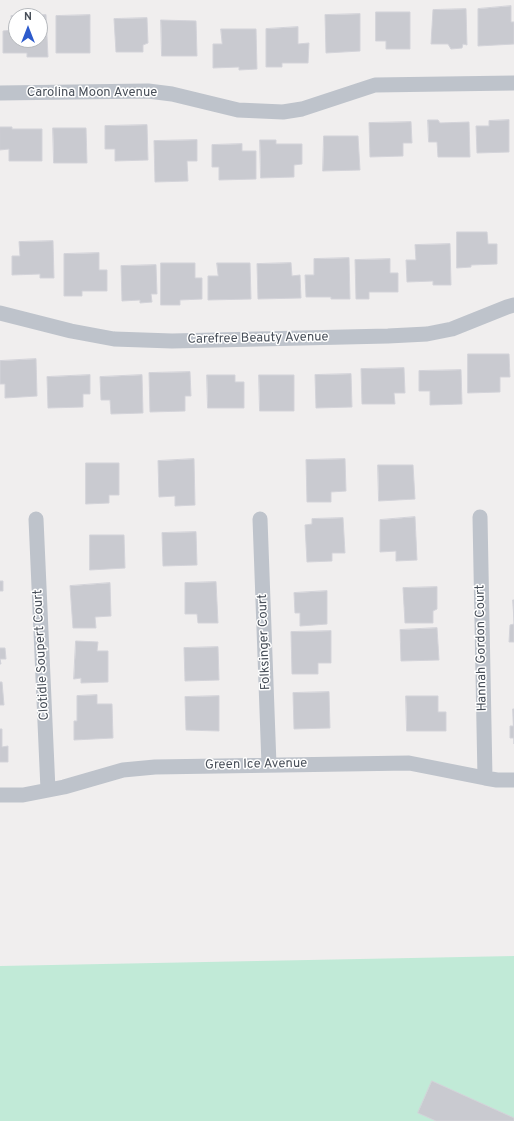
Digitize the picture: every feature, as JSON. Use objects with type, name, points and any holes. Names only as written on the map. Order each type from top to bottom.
[{"type":"street","name":"Carolina Moon Avenue","points":[[0,93],[148,91],[172,94],[238,110],[283,112],[302,109],[375,85],[514,83]]},
{"type":"street","name":"Carefree Beauty Avenue","points":[[0,313],[34,322],[114,339],[138,341],[427,334],[452,329],[514,305]]},
{"type":"street","name":"Hannah Gordon Court","points":[[480,517],[485,778]]},
{"type":"street","name":"Clotidle Soupert Court","points":[[36,519],[48,790]]},
{"type":"street","name":"Folksinger Court","points":[[260,519],[268,765]]},
{"type":"street","name":"Green Ice Avenue","points":[[0,796],[23,795],[64,787],[123,770],[155,767],[409,763],[497,780],[514,780]]},
{"type":"green space","points":[[514,956],[514,1121],[0,1121],[0,966]]},
{"type":"building","points":[[511,6],[511,22],[514,22],[514,44],[478,46],[478,9]]},
{"type":"building","points":[[466,9],[467,45],[463,44],[462,48],[451,49],[448,44],[431,44],[433,10]]},
{"type":"building","points":[[376,12],[410,12],[410,49],[386,49],[386,41],[376,41]]},
{"type":"building","points":[[360,14],[360,51],[326,53],[325,15]]},
{"type":"building","points":[[90,15],[90,53],[56,53],[56,16]]},
{"type":"building","points":[[147,18],[148,43],[143,45],[143,52],[116,52],[114,19]]},
{"type":"building","points":[[161,20],[196,21],[197,56],[162,56]]},
{"type":"building","points":[[298,27],[298,44],[309,43],[308,63],[282,63],[282,67],[266,67],[266,29]]},
{"type":"building","points":[[221,29],[256,29],[257,69],[239,70],[239,67],[213,68],[213,44],[222,44]]},
{"type":"building","points":[[8,30],[8,48],[48,48],[48,57],[27,57],[27,53],[3,53],[3,31]]},
{"type":"building","points":[[428,120],[438,120],[440,123],[469,122],[470,157],[438,157],[437,142],[429,142]]},
{"type":"building","points":[[509,120],[509,152],[477,153],[476,126],[489,126],[489,121]]},
{"type":"building","points":[[411,122],[412,143],[403,143],[403,156],[370,157],[369,123]]},
{"type":"building","points":[[147,125],[148,160],[115,161],[115,149],[105,149],[105,126]]},
{"type":"building","points":[[0,127],[12,127],[12,129],[42,129],[42,161],[9,161],[9,149],[0,150]]},
{"type":"building","points":[[53,128],[86,128],[87,163],[54,163]]},
{"type":"building","points":[[324,136],[358,136],[360,170],[323,171]]},
{"type":"building","points":[[197,140],[197,161],[187,161],[188,181],[155,182],[154,141]]},
{"type":"building","points":[[260,140],[276,140],[276,144],[302,144],[302,164],[294,165],[294,177],[261,178]]},
{"type":"building","points":[[242,144],[242,151],[256,151],[256,179],[219,180],[219,167],[212,167],[212,145]]},
{"type":"building","points":[[457,232],[487,232],[488,244],[497,244],[497,264],[471,265],[471,267],[457,268]]},
{"type":"building","points":[[53,241],[54,278],[40,278],[40,274],[12,275],[12,256],[20,256],[19,242]]},
{"type":"building","points":[[450,244],[451,285],[433,285],[433,281],[407,282],[406,260],[416,260],[415,245]]},
{"type":"building","points":[[99,253],[99,270],[107,270],[107,291],[82,291],[82,296],[64,296],[64,254]]},
{"type":"building","points":[[349,258],[350,299],[306,297],[305,275],[314,275],[314,259]]},
{"type":"building","points":[[390,259],[390,273],[398,273],[398,292],[369,292],[369,299],[356,299],[355,260]]},
{"type":"building","points":[[161,263],[195,263],[195,278],[202,278],[202,299],[180,300],[180,305],[161,305]]},
{"type":"building","points":[[217,263],[250,263],[251,299],[208,300],[208,276],[218,276]]},
{"type":"building","points":[[291,263],[292,276],[300,275],[301,298],[258,299],[257,264]]},
{"type":"building","points":[[156,265],[157,294],[151,294],[152,302],[140,303],[140,300],[122,301],[121,266]]},
{"type":"building","points":[[468,354],[509,354],[510,377],[500,377],[500,392],[468,393]]},
{"type":"building","points":[[36,359],[37,396],[5,398],[5,384],[0,384],[0,361]]},
{"type":"building","points":[[404,368],[405,393],[394,393],[395,404],[362,404],[361,369]]},
{"type":"building","points":[[461,370],[462,404],[430,405],[430,391],[419,391],[419,371]]},
{"type":"building","points":[[190,372],[191,396],[185,396],[185,411],[150,412],[149,373]]},
{"type":"building","points":[[351,374],[352,407],[316,408],[315,375]]},
{"type":"building","points":[[90,375],[90,394],[83,394],[83,407],[48,408],[47,377]]},
{"type":"building","points":[[142,375],[143,413],[111,414],[110,400],[101,400],[100,377]]},
{"type":"building","points":[[207,375],[235,375],[235,382],[244,382],[244,408],[208,408]]},
{"type":"building","points":[[259,375],[294,375],[294,411],[260,411]]},
{"type":"building","points":[[194,459],[195,505],[175,506],[175,496],[159,497],[158,461]]},
{"type":"building","points":[[345,459],[346,491],[331,492],[331,502],[307,502],[306,460]]},
{"type":"building","points":[[86,463],[119,463],[119,495],[109,495],[109,503],[86,504]]},
{"type":"building","points":[[378,465],[413,465],[415,499],[379,501]]},
{"type":"building","points":[[415,517],[417,560],[396,561],[396,551],[380,552],[380,520]]},
{"type":"building","points":[[343,518],[345,553],[332,553],[332,561],[307,562],[305,525],[312,524],[312,519]]},
{"type":"building","points":[[196,532],[197,565],[163,566],[162,533]]},
{"type":"building","points":[[90,535],[124,535],[125,568],[90,570]]},
{"type":"building","points":[[0,581],[3,581],[3,591],[0,591]]},
{"type":"building","points":[[216,582],[218,623],[198,623],[197,614],[185,614],[185,583]]},
{"type":"building","points":[[110,583],[111,616],[95,617],[96,628],[73,628],[70,586]]},
{"type":"building","points":[[437,587],[437,609],[433,611],[433,623],[405,623],[403,588]]},
{"type":"building","points":[[327,591],[327,624],[300,626],[300,613],[295,613],[294,593]]},
{"type":"building","points":[[513,600],[514,600],[514,624]]},
{"type":"building","points":[[514,624],[514,642],[509,642],[510,625]]},
{"type":"building","points":[[437,628],[439,660],[401,661],[400,630]]},
{"type":"building","points":[[331,631],[331,663],[318,663],[318,674],[292,674],[291,632]]},
{"type":"building","points":[[76,641],[98,642],[97,651],[108,651],[108,682],[81,683],[81,678],[74,679]]},
{"type":"building","points":[[218,647],[219,680],[185,681],[184,648]]},
{"type":"building","points":[[0,648],[5,648],[6,659],[0,659]]},
{"type":"building","points":[[0,682],[2,682],[4,705],[0,705]]},
{"type":"building","points":[[329,692],[330,728],[294,729],[293,693]]},
{"type":"building","points":[[97,695],[97,704],[112,704],[113,738],[74,740],[74,721],[77,721],[77,696]]},
{"type":"building","points":[[219,696],[219,731],[186,730],[185,697]]},
{"type":"building","points":[[406,696],[438,696],[438,712],[446,712],[446,731],[407,731]]},
{"type":"building","points":[[513,709],[514,738],[510,738],[510,726],[513,726]]},
{"type":"building","points":[[0,729],[2,729],[2,747],[8,746],[8,762],[0,762]]},
{"type":"building","points":[[432,1081],[514,1118],[514,1121],[436,1121],[418,1113]]}]
